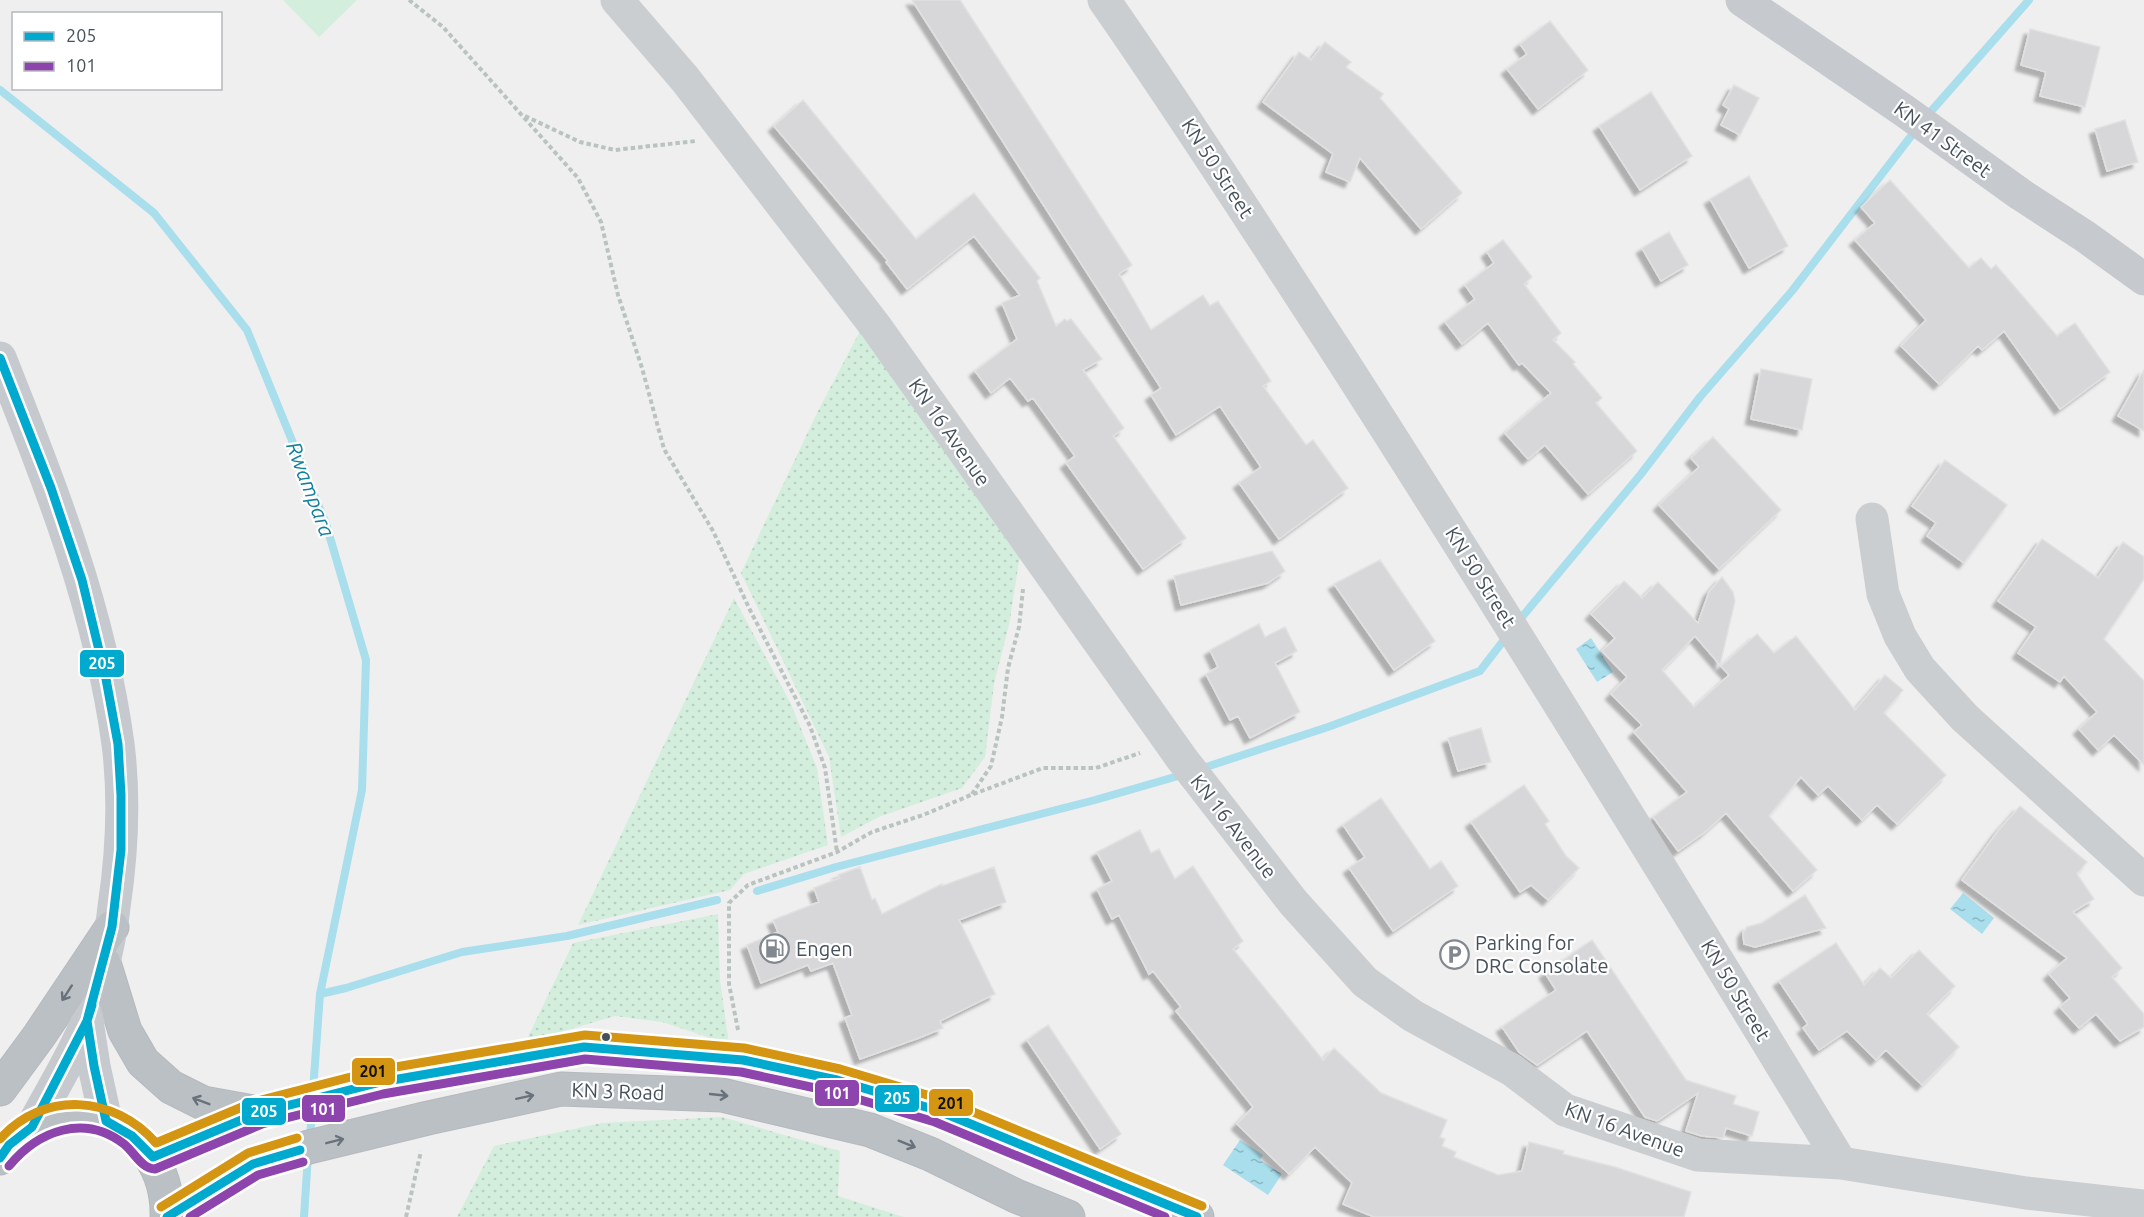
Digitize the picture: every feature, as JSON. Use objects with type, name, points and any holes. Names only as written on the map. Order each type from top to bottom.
[{"type":"highway","points":[[0,1089],[39,1036],[112,927]]},
{"type":"highway","points":[[104,963],[125,1032],[143,1062],[171,1087],[203,1103],[258,1113]]},
{"type":"highway","name":"KN 3 Road","points":[[153,1156],[258,1113],[381,1082],[584,1047],[743,1060],[837,1080],[939,1111],[1197,1217]]},
{"type":"highway","name":"KN 3 Road","points":[[167,1216],[253,1164],[309,1147],[428,1118],[561,1089],[722,1095],[870,1130],[930,1154],[1016,1196],[1068,1217]]},
{"type":"highway","points":[[0,1158],[9,1145],[32,1127],[53,1118],[76,1116],[106,1121],[119,1126],[138,1139],[153,1156],[165,1185],[167,1216]]},
{"type":"main road","name":"KN 41 Street","points":[[1742,0],[2144,279]]},
{"type":"main road","points":[[0,358],[55,498],[82,580],[118,744],[122,795],[121,850],[112,927],[104,963],[87,1021],[32,1127]]},
{"type":"main road","points":[[87,1021],[106,1121]]},
{"type":"street","name":"KN 16 Avenue","points":[[617,0],[685,79],[876,327],[1172,745],[1293,902],[1365,982],[1413,1017],[1512,1070],[1565,1110],[1698,1155],[1841,1163],[2026,1192],[2144,1206]]},
{"type":"street","name":"KN 50 Street","points":[[1104,0],[1175,102],[1471,560],[1841,1163]]},
{"type":"street","points":[[1872,519],[1883,594],[1900,636],[1920,669],[1965,718],[2144,880]]},
{"type":"path","points":[[409,0],[443,27],[578,178],[602,222],[618,295],[642,368],[664,449],[713,531],[750,610],[810,726],[825,768],[837,852]]},
{"type":"path","points":[[524,116],[580,142],[615,150],[730,137]]},
{"type":"path","points":[[971,795],[992,766],[1032,546]]},
{"type":"path","points":[[743,1060],[729,984],[729,903],[747,885],[837,852],[872,832],[923,815],[1043,768],[1096,768],[1150,748],[1172,745]]},
{"type":"path","points":[[406,1217],[428,1118]]},
{"type":"green space","points":[[283,0],[357,0],[319,37]]},
{"type":"green space","points":[[861,329],[1022,543],[1009,625],[994,684],[985,757],[962,788],[879,817],[841,837],[829,757],[741,573],[817,413]]},
{"type":"green space","points":[[734,598],[791,704],[817,768],[828,845],[744,874],[730,890],[578,925]]},
{"type":"green space","points":[[718,914],[720,980],[729,1044],[662,1022],[615,1016],[527,1039],[573,943]]},
{"type":"green space","points":[[722,1117],[840,1151],[838,1196],[904,1217],[457,1217],[494,1146],[602,1123]]},
{"type":"water","points":[[1591,638],[1613,672],[1597,682],[1576,649]]},
{"type":"water","points":[[1963,893],[1994,918],[1982,934],[1950,909]]},
{"type":"water","points":[[1240,1140],[1263,1155],[1260,1160],[1282,1174],[1268,1195],[1223,1165]]},
{"type":"building","points":[[912,0],[960,0],[1132,265],[1119,274],[1151,330],[1203,295],[1210,306],[1218,301],[1271,381],[1263,386],[1306,445],[1313,440],[1348,488],[1279,539],[1239,483],[1261,467],[1220,406],[1176,435],[1151,395],[1161,388]]},
{"type":"building","points":[[1550,21],[1588,70],[1538,109],[1507,69],[1527,54],[1520,44]]},
{"type":"building","points":[[2030,29],[2100,47],[2085,107],[2040,96],[2046,72],[2021,65]]},
{"type":"building","points":[[1325,42],[1351,62],[1346,67],[1383,94],[1380,98],[1462,193],[1421,229],[1360,158],[1350,182],[1326,172],[1333,154],[1263,102],[1299,52],[1311,60]]},
{"type":"building","points":[[1734,85],[1759,98],[1740,135],[1721,125],[1729,109],[1723,105]]},
{"type":"building","points":[[1651,92],[1692,156],[1640,190],[1599,126]]},
{"type":"building","points":[[803,100],[916,239],[974,193],[1040,278],[1037,281],[1056,326],[1065,319],[1067,321],[1071,319],[1102,359],[1083,370],[1124,428],[1113,436],[1186,538],[1143,569],[1066,463],[1075,456],[1033,398],[1028,401],[1010,378],[991,393],[975,371],[1017,339],[1002,303],[1020,295],[974,236],[907,289],[886,262],[888,261],[774,126]]},
{"type":"building","points":[[2125,120],[2138,162],[2107,171],[2095,129]]},
{"type":"building","points":[[1749,176],[1788,246],[1749,268],[1710,199]]},
{"type":"building","points":[[1890,180],[1969,268],[1981,258],[1991,269],[1996,265],[2057,336],[2075,323],[2110,372],[2060,409],[2004,331],[1982,350],[1978,346],[1939,384],[1901,346],[1926,320],[1855,240],[1875,223],[1861,207]]},
{"type":"building","points":[[1669,232],[1688,265],[1661,281],[1642,248]]},
{"type":"building","points":[[1503,240],[1532,277],[1524,284],[1561,333],[1553,340],[1575,362],[1573,364],[1602,398],[1596,403],[1637,451],[1588,494],[1545,445],[1528,459],[1505,433],[1551,393],[1522,363],[1519,365],[1488,323],[1462,344],[1445,322],[1475,299],[1465,285],[1494,263],[1487,252]]},
{"type":"building","points":[[1761,369],[1812,379],[1802,430],[1751,419]]},
{"type":"building","points":[[2144,370],[2144,431],[2118,416]]},
{"type":"building","points":[[1713,437],[1781,510],[1719,569],[1659,505],[1699,467],[1691,458]]},
{"type":"building","points":[[1945,460],[2007,505],[1964,563],[1927,536],[1936,523],[1912,506]]},
{"type":"building","points":[[2042,539],[2098,578],[2123,542],[2144,557],[2144,579],[2104,639],[2144,681],[2144,765],[2114,735],[2098,750],[2079,729],[2097,712],[2064,676],[2060,682],[2018,653],[2036,627],[1998,601]]},
{"type":"building","points":[[1272,551],[1285,571],[1268,583],[1181,605],[1174,576]]},
{"type":"building","points":[[1380,560],[1435,641],[1394,670],[1334,584]]},
{"type":"building","points":[[1722,577],[1733,592],[1735,601],[1720,665],[1695,636],[1662,670],[1694,707],[1729,675],[1721,666],[1757,634],[1774,653],[1796,636],[1855,710],[1885,675],[1903,690],[1884,713],[1946,775],[1897,824],[1877,805],[1862,820],[1828,786],[1818,795],[1801,777],[1769,816],[1817,870],[1793,891],[1726,813],[1705,832],[1678,851],[1653,817],[1687,792],[1634,732],[1642,725],[1611,694],[1627,677],[1602,651],[1615,638],[1591,614],[1624,581],[1642,598],[1658,582],[1698,623],[1709,592]]},
{"type":"building","points":[[1259,624],[1265,637],[1285,627],[1297,651],[1275,663],[1300,712],[1250,738],[1238,716],[1230,720],[1206,674],[1218,667],[1210,650]]},
{"type":"building","points":[[1481,728],[1491,762],[1458,771],[1448,738]]},
{"type":"building","points":[[1524,785],[1549,821],[1545,824],[1566,856],[1579,868],[1548,900],[1531,885],[1520,892],[1471,822]]},
{"type":"building","points":[[1381,798],[1430,869],[1441,861],[1458,886],[1393,931],[1349,868],[1365,857],[1343,825]]},
{"type":"building","points":[[2020,806],[2087,862],[2077,874],[2094,899],[2073,912],[2122,968],[2112,977],[2144,1014],[2144,1027],[2120,1041],[2096,1014],[2079,1028],[2060,1007],[2070,998],[2049,974],[2067,958],[1962,880],[1998,831]]},
{"type":"building","points":[[1140,830],[1151,853],[1159,849],[1175,879],[1193,866],[1243,941],[1233,949],[1323,1060],[1334,1048],[1381,1093],[1447,1120],[1440,1137],[1445,1139],[1442,1146],[1456,1152],[1454,1157],[1498,1175],[1522,1171],[1529,1142],[1564,1151],[1563,1154],[1615,1167],[1691,1192],[1684,1217],[1374,1217],[1343,1204],[1352,1183],[1315,1147],[1289,1174],[1237,1124],[1253,1107],[1176,1011],[1181,1007],[1153,971],[1149,974],[1119,915],[1112,919],[1097,889],[1112,881],[1097,852]]},
{"type":"building","points":[[860,867],[872,900],[875,898],[882,914],[942,884],[942,886],[994,867],[1006,902],[959,920],[995,994],[940,1021],[943,1028],[860,1059],[845,1018],[852,1015],[833,963],[811,971],[808,965],[761,983],[747,945],[778,932],[773,920],[819,902],[814,888],[840,878],[838,875]]},
{"type":"building","points":[[1805,895],[1826,928],[1755,947],[1744,944],[1743,933],[1747,927],[1762,923]]},
{"type":"building","points":[[1592,940],[1686,1080],[1736,1096],[1733,1104],[1759,1112],[1752,1136],[1726,1128],[1723,1138],[1702,1136],[1686,1131],[1698,1093],[1657,1121],[1645,1117],[1587,1031],[1537,1065],[1519,1052],[1502,1027],[1556,990],[1545,973]]},
{"type":"building","points":[[1836,943],[1864,985],[1880,968],[1891,978],[1919,950],[1955,986],[1927,1014],[1959,1047],[1922,1085],[1886,1050],[1876,1060],[1847,1031],[1819,1050],[1803,1028],[1808,1024],[1779,981]]},
{"type":"building","points":[[1048,1025],[1121,1134],[1100,1149],[1027,1040]]},
{"type":"waterway","points":[[1926,117],[2029,0]]},
{"type":"waterway","name":"Rwampara","points":[[0,90],[154,213],[247,330],[326,524],[366,660],[362,790],[320,994],[313,1091]]},
{"type":"waterway","points":[[1517,623],[1641,474],[1700,397],[1792,291],[1918,127]]},
{"type":"waterway","points":[[1200,769],[1328,727],[1480,671],[1507,636]]},
{"type":"waterway","points":[[757,891],[836,867],[1095,800],[1185,774]]},
{"type":"waterway","points":[[320,994],[462,952],[567,936],[717,900]]},
{"type":"waterway","points":[[310,1139],[312,1107]]},
{"type":"waterway","points":[[304,1217],[308,1155]]},
{"type":"transit line","name":"205","points":[[0,358],[51,488],[82,580],[106,679],[118,744],[121,850],[112,927],[87,1021],[106,1121],[132,1136],[153,1157],[258,1113],[381,1082],[584,1047],[743,1060],[837,1080],[939,1111],[1197,1217]]},
{"type":"transit line","name":"205","points":[[0,1158],[9,1145],[32,1127],[87,1021],[92,1005]]},
{"type":"transit line","name":"201","points":[[0,1139],[18,1123],[37,1112],[58,1106],[79,1105],[100,1108],[120,1115],[139,1127],[156,1143],[254,1102],[378,1070],[585,1035],[744,1048],[840,1069],[944,1100],[1202,1206]]},
{"type":"transit line","name":"101","points":[[9,1166],[34,1143],[48,1135],[78,1128],[93,1129],[109,1135],[124,1144],[146,1166],[155,1169],[262,1124],[383,1094],[585,1059],[741,1072],[834,1092],[935,1122],[1165,1217]]},
{"type":"transit line","name":"201","points":[[161,1207],[248,1153],[297,1138]]},
{"type":"transit line","name":"205","points":[[167,1217],[253,1164],[300,1150]]},
{"type":"transit line","name":"101","points":[[190,1217],[258,1175],[303,1162]]},
{"type":"place","name":"Engen","points":[[775,948]]},
{"type":"place","name":"Parking for DRC Consolate","points":[[1454,954]]}]
